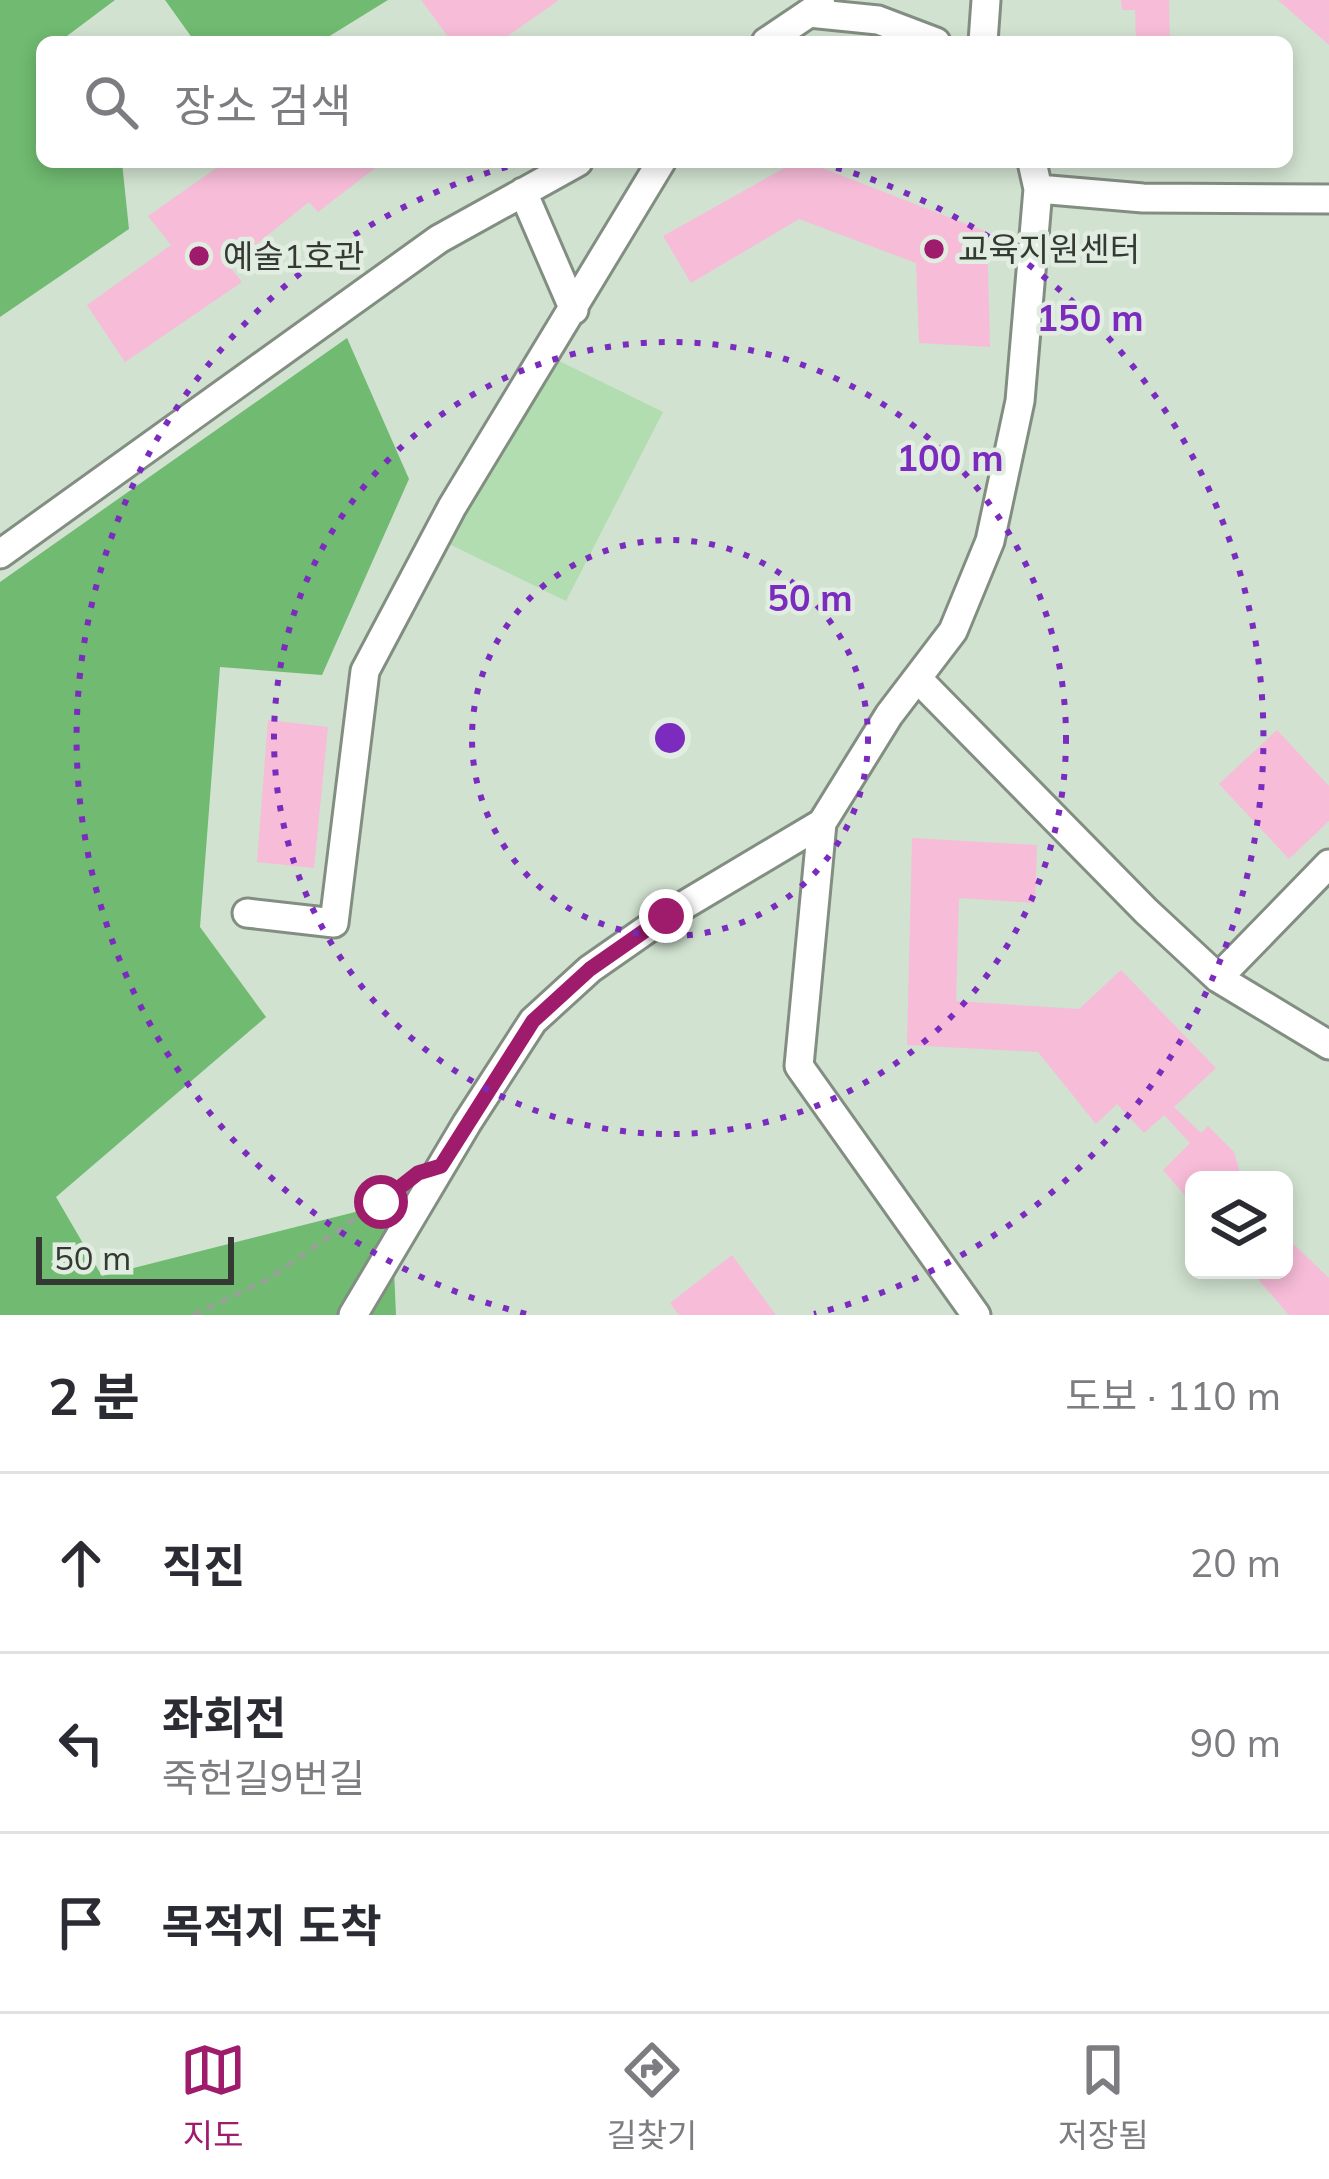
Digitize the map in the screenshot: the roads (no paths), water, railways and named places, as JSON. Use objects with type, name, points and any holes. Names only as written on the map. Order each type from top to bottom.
[{"type":"lane","points":[[983,36],[986,0]]},
{"type":"lane","points":[[775,36],[819,6],[921,36]]},
{"type":"lane","points":[[0,554],[439,239],[567,168]]},
{"type":"lane","points":[[247,914],[334,923],[365,671],[452,507],[657,168]]},
{"type":"lane","points":[[976,1315],[799,1066],[822,823],[889,715],[953,631],[990,541],[1020,401],[1035,175],[1143,197],[1329,199]]},
{"type":"lane","points":[[523,192],[574,310]]},
{"type":"lane","points":[[919,680],[1145,911],[1218,978],[1329,1045]]},
{"type":"lane","points":[[353,1315],[533,1021],[590,969],[666,916],[822,823]]},
{"type":"lane","points":[[1218,978],[1329,864]]},
{"type":"place","name":"교육지원센터","points":[[934,249]]},
{"type":"place","name":"예술1호관","points":[[199,256]]}]
